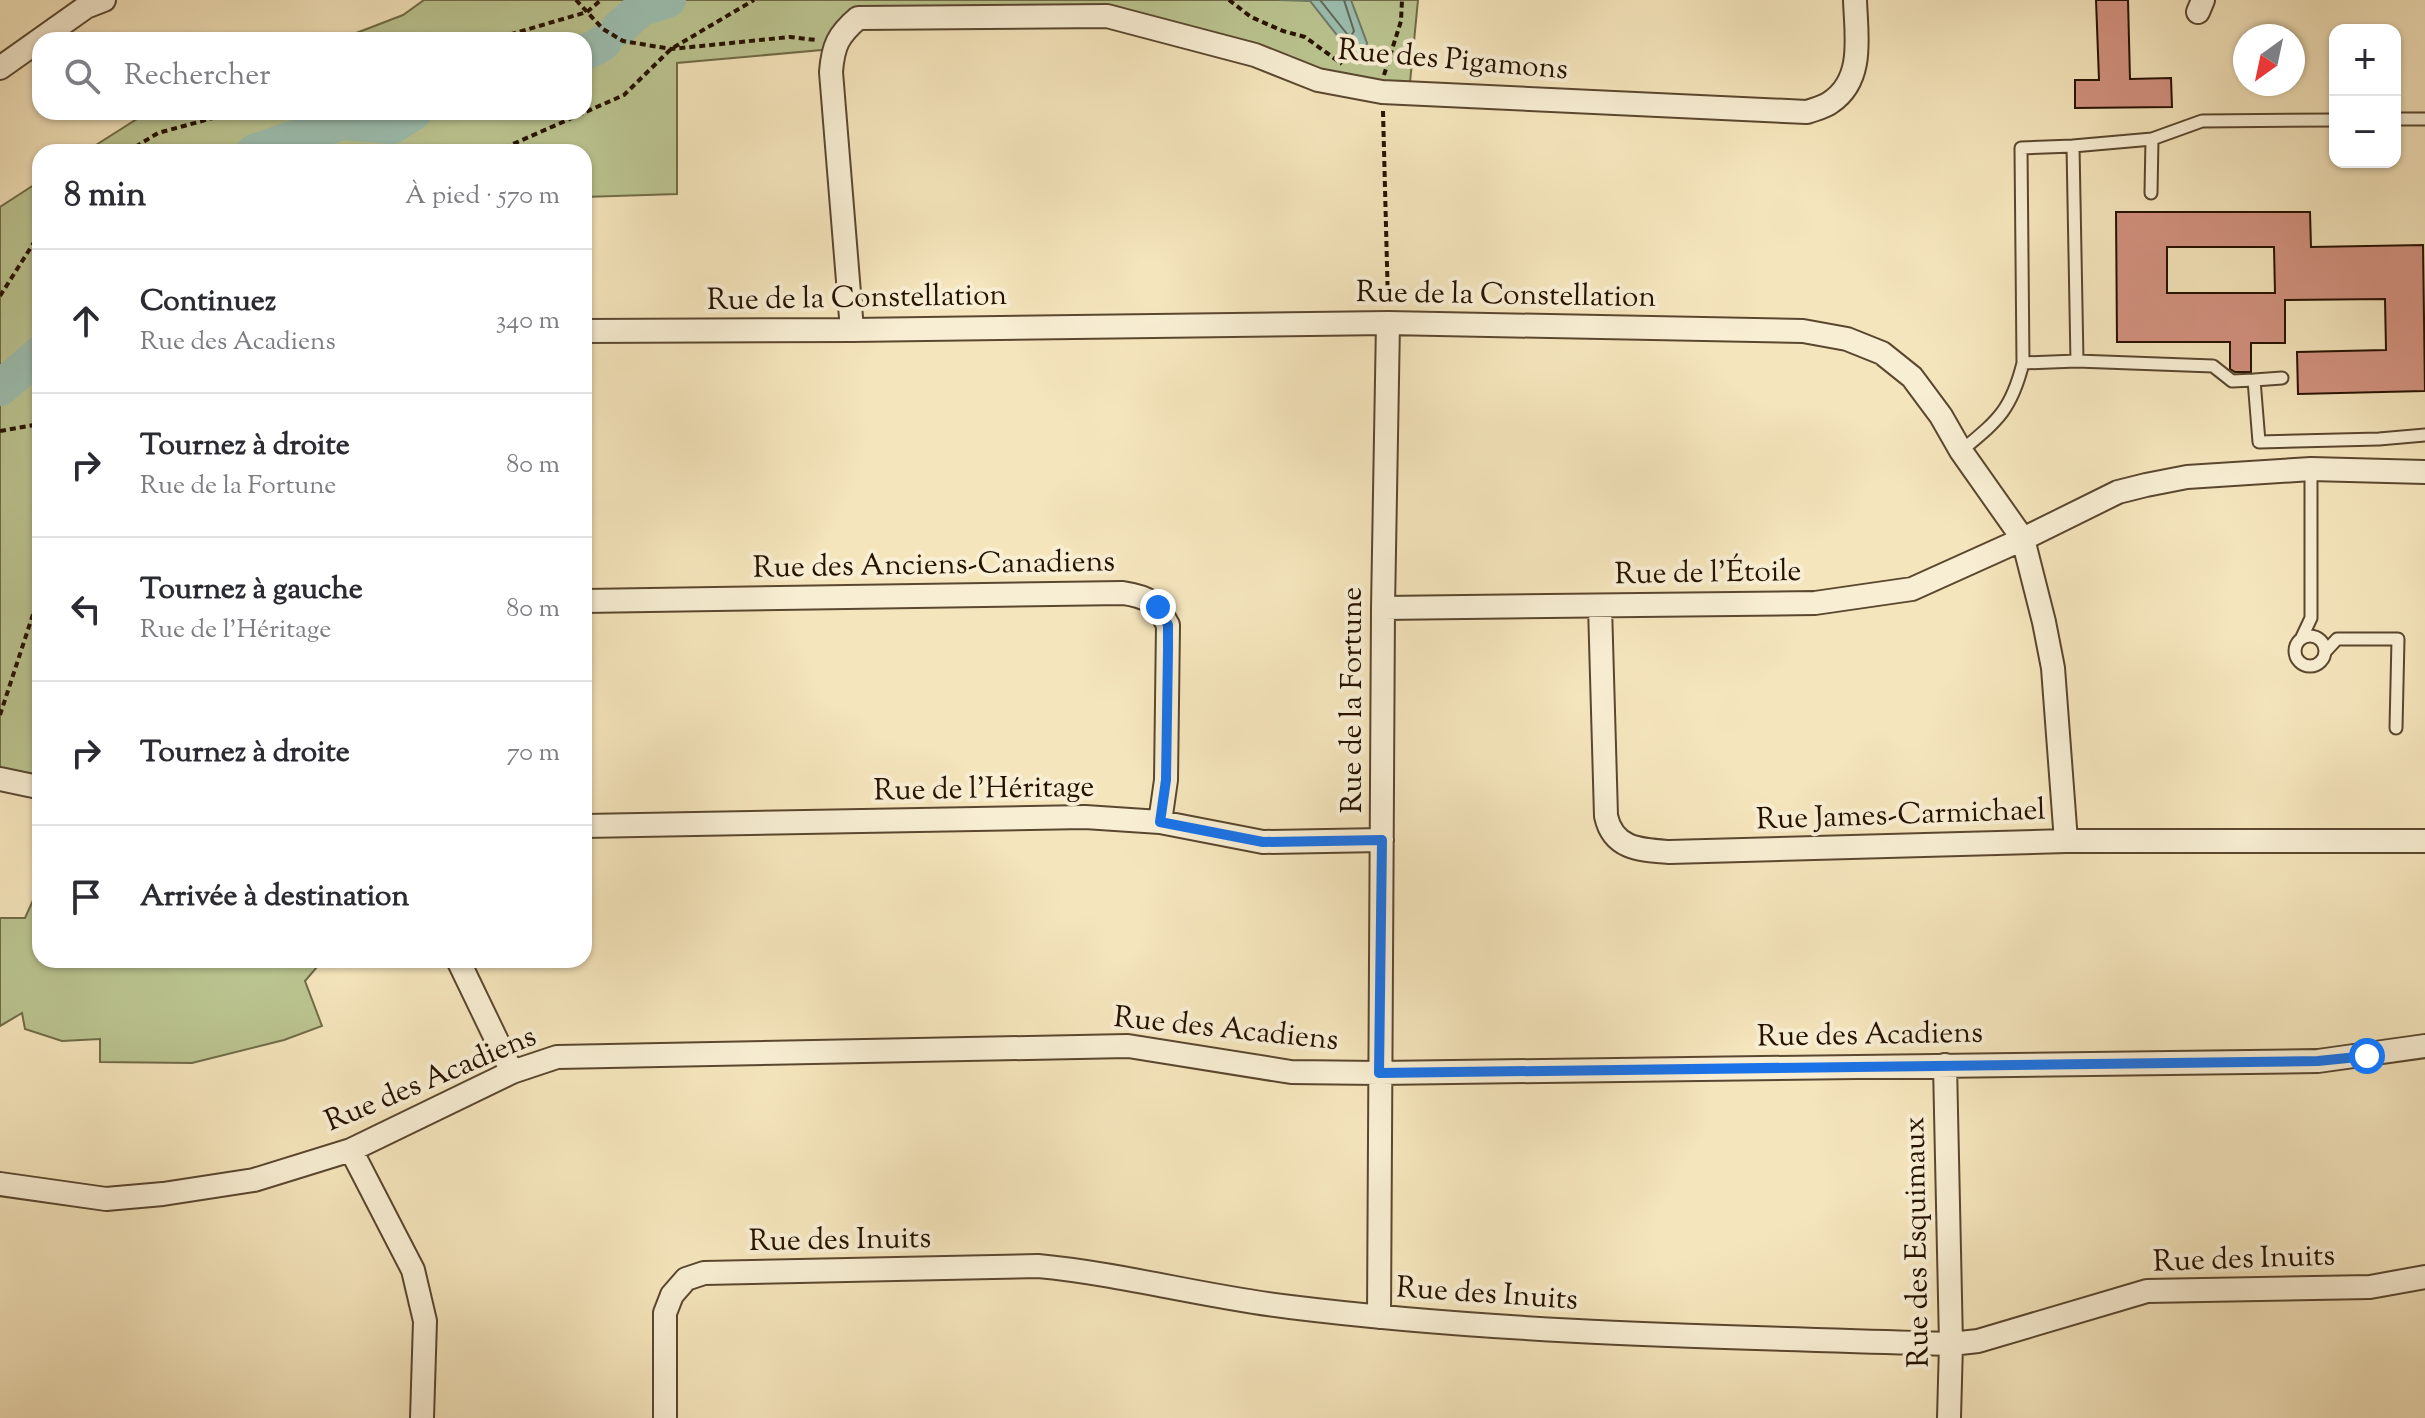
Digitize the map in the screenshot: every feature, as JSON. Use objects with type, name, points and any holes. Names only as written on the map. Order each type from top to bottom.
[{"type":"street","points":[[51,32],[86,7],[104,0]]},
{"type":"street","name":"Rue des Pigamons","points":[[837,42],[858,18],[1107,16],[1255,55],[1318,80],[1382,92],[1807,112],[1831,102],[1851,77],[1857,61],[1855,0]]},
{"type":"street","points":[[837,42],[833,49],[831,72],[852,330]]},
{"type":"street","points":[[0,68],[32,45]]},
{"type":"street","name":"Rue de la Constellation","points":[[592,331],[1388,323],[1803,331],[1847,339],[1882,353],[1912,377],[2023,539],[2053,668],[2066,841]]},
{"type":"street","name":"Rue de la Fortune","points":[[1379,1317],[1383,608],[1388,323]]},
{"type":"street","name":"Rue de l'Étoile","points":[[1383,608],[1815,603],[1912,589],[2118,492],[2187,477],[2311,469],[2425,472]]},
{"type":"street","name":"Rue des Anciens-Canadiens","points":[[592,601],[1123,593],[1142,596],[1158,607],[1168,625],[1166,780],[1160,822]]},
{"type":"street","name":"Rue James-Carmichael","points":[[1600,606],[1606,816],[1610,832],[1624,843],[1645,850],[1669,852],[2066,841],[2425,841]]},
{"type":"street","points":[[0,779],[32,786]]},
{"type":"street","name":"Rue de l'Héritage","points":[[592,826],[1085,817],[1160,822],[1263,842],[1382,840]]},
{"type":"street","points":[[462,968],[512,1072]]},
{"type":"street","name":"Rue des Acadiens","points":[[0,1184],[106,1199],[254,1180],[351,1150],[512,1072],[557,1057],[1128,1046],[1291,1072],[1379,1073],[2318,1061],[2425,1046]]},
{"type":"street","name":"Rue des Esquimaux","points":[[1945,1065],[1951,1344],[1949,1418]]},
{"type":"street","points":[[351,1150],[413,1270],[425,1321],[422,1418]]},
{"type":"street","name":"Rue des Inuits","points":[[665,1418],[665,1313],[672,1295],[686,1279],[704,1273],[1038,1266],[1076,1270],[1217,1297],[1379,1317],[1591,1333],[1951,1344],[1978,1341],[2147,1291],[2370,1287],[2425,1277]]},
{"type":"lane","points":[[2401,119],[2425,119]]},
{"type":"lane","points":[[1961,451],[1999,419],[2017,389],[2023,363],[2021,148],[2152,139],[2202,121],[2329,120]]},
{"type":"lane","points":[[2151,193],[2152,139]]},
{"type":"lane","points":[[2073,146],[2077,361]]},
{"type":"lane","points":[[2023,363],[2077,361],[2213,366],[2232,381],[2282,378]]},
{"type":"lane","points":[[2254,380],[2259,442],[2425,435]]},
{"type":"lane","points":[[2311,469],[2311,618],[2294,648],[2300,662],[2310,666],[2321,661],[2337,639],[2398,639],[2396,728]]},
{"type":"lane","points":[[2302,637],[2316,637],[2322,641],[2325,652]]},
{"type":"path","points":[[576,0],[603,29],[623,41],[671,49],[790,37],[837,42]]},
{"type":"path","points":[[518,32],[587,12],[601,0]]},
{"type":"path","points":[[592,109],[624,95],[671,49],[754,0]]},
{"type":"path","points":[[1229,0],[1251,17],[1305,37],[1339,60],[1350,72],[1352,86]]},
{"type":"path","points":[[1388,323],[1382,92],[1384,68],[1401,21],[1402,0]]},
{"type":"path","points":[[140,144],[158,133],[206,120]]},
{"type":"path","points":[[513,144],[567,120]]},
{"type":"path","points":[[0,296],[32,246]]},
{"type":"path","points":[[0,431],[32,425]]},
{"type":"path","points":[[0,715],[32,617]]},
{"type":"green space","points":[[424,0],[1418,0],[1409,93],[1107,16],[875,16],[833,49],[677,63],[677,194],[592,197],[592,144],[98,144],[135,120],[592,120],[592,32],[359,32],[403,15]]},
{"type":"green space","points":[[32,186],[32,786],[0,779],[0,207]]},
{"type":"green space","points":[[32,903],[32,968],[316,968],[305,981],[322,1026],[284,1040],[192,1063],[100,1062],[100,1039],[62,1041],[25,1029],[22,1013],[0,1026],[0,918],[25,918]]},
{"type":"water","points":[[1279,0],[1351,0],[1367,43],[1359,63],[1310,1]]},
{"type":"building","points":[[2096,0],[2128,0],[2130,79],[2171,78],[2172,107],[2075,108],[2075,80],[2099,80]]},
{"type":"building","points":[[2116,212],[2310,212],[2311,247],[2423,245],[2425,391],[2298,394],[2297,352],[2386,350],[2385,299],[2285,300],[2285,343],[2251,343],[2251,372],[2230,369],[2230,342],[2117,342]],"holes":[[[2167,247],[2274,247],[2275,293],[2167,293]]]},
{"type":"waterway","points":[[619,28],[642,8],[668,0]]},
{"type":"waterway","points":[[592,49],[604,42]]},
{"type":"waterway","points":[[277,144],[342,122],[392,126],[401,120]]},
{"type":"waterway","points":[[0,388],[32,361]]},
{"type":"route","points":[[1158,607],[1168,625],[1166,780],[1160,822],[1263,842],[1382,840],[1379,1073],[2318,1061],[2367,1056]]}]
